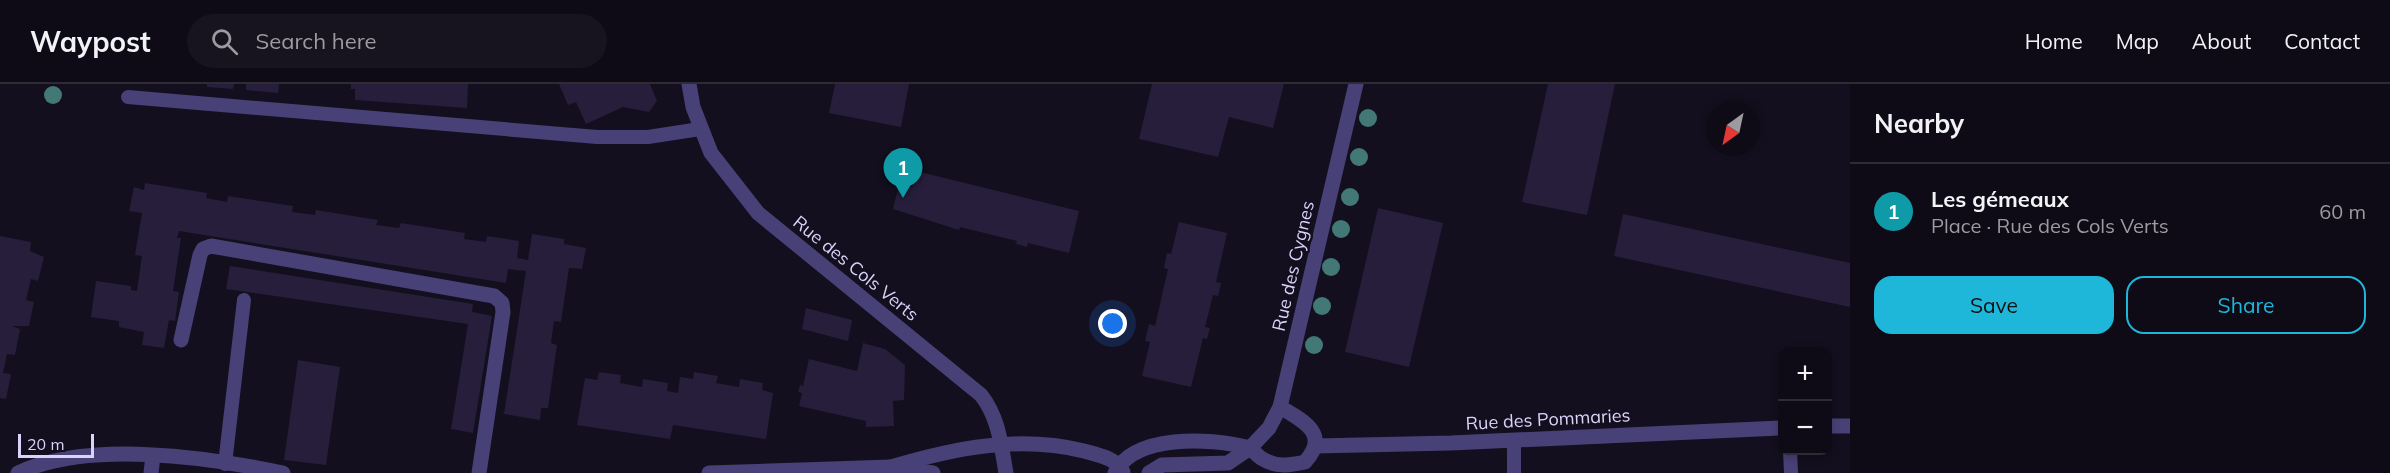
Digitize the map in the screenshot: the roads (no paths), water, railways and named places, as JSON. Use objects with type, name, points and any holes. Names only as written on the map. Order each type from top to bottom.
[{"type":"street","name":"Rue des Cols Verts","points":[[689,84],[700,129],[711,153],[725,174],[758,213],[981,395],[994,415],[1006,473]]},
{"type":"street","name":"Rue des Cygnes","points":[[1250,448],[1269,428],[1280,407],[1356,84]]},
{"type":"street","points":[[181,340],[200,255],[203,249],[211,246],[494,296],[502,303],[503,312],[479,473]]},
{"type":"street","points":[[891,467],[941,452],[1001,444],[1054,444],[1103,456],[1119,470],[1144,446],[1190,442],[1250,448],[1274,469],[1305,462],[1315,446],[1314,432],[1305,422],[1280,407]]},
{"type":"street","points":[[1832,426],[1850,426]]},
{"type":"street","name":"Rue des Pommaries","points":[[1315,446],[1778,428]]},
{"type":"street","points":[[1149,473],[1162,465],[1228,463],[1250,448]]},
{"type":"street","points":[[18,473],[110,454],[153,456],[283,473]]},
{"type":"street","points":[[150,473],[153,456]]},
{"type":"street","points":[[709,473],[891,467],[933,473]]},
{"type":"lane","points":[[128,97],[597,137],[648,137],[700,129]]},
{"type":"lane","points":[[225,464],[244,300]]},
{"type":"lane","points":[[1514,440],[1514,473]]},
{"type":"lane","points":[[1790,455],[1791,473]]},
{"type":"place","name":"Les gémeaux","points":[[903,198]]}]
